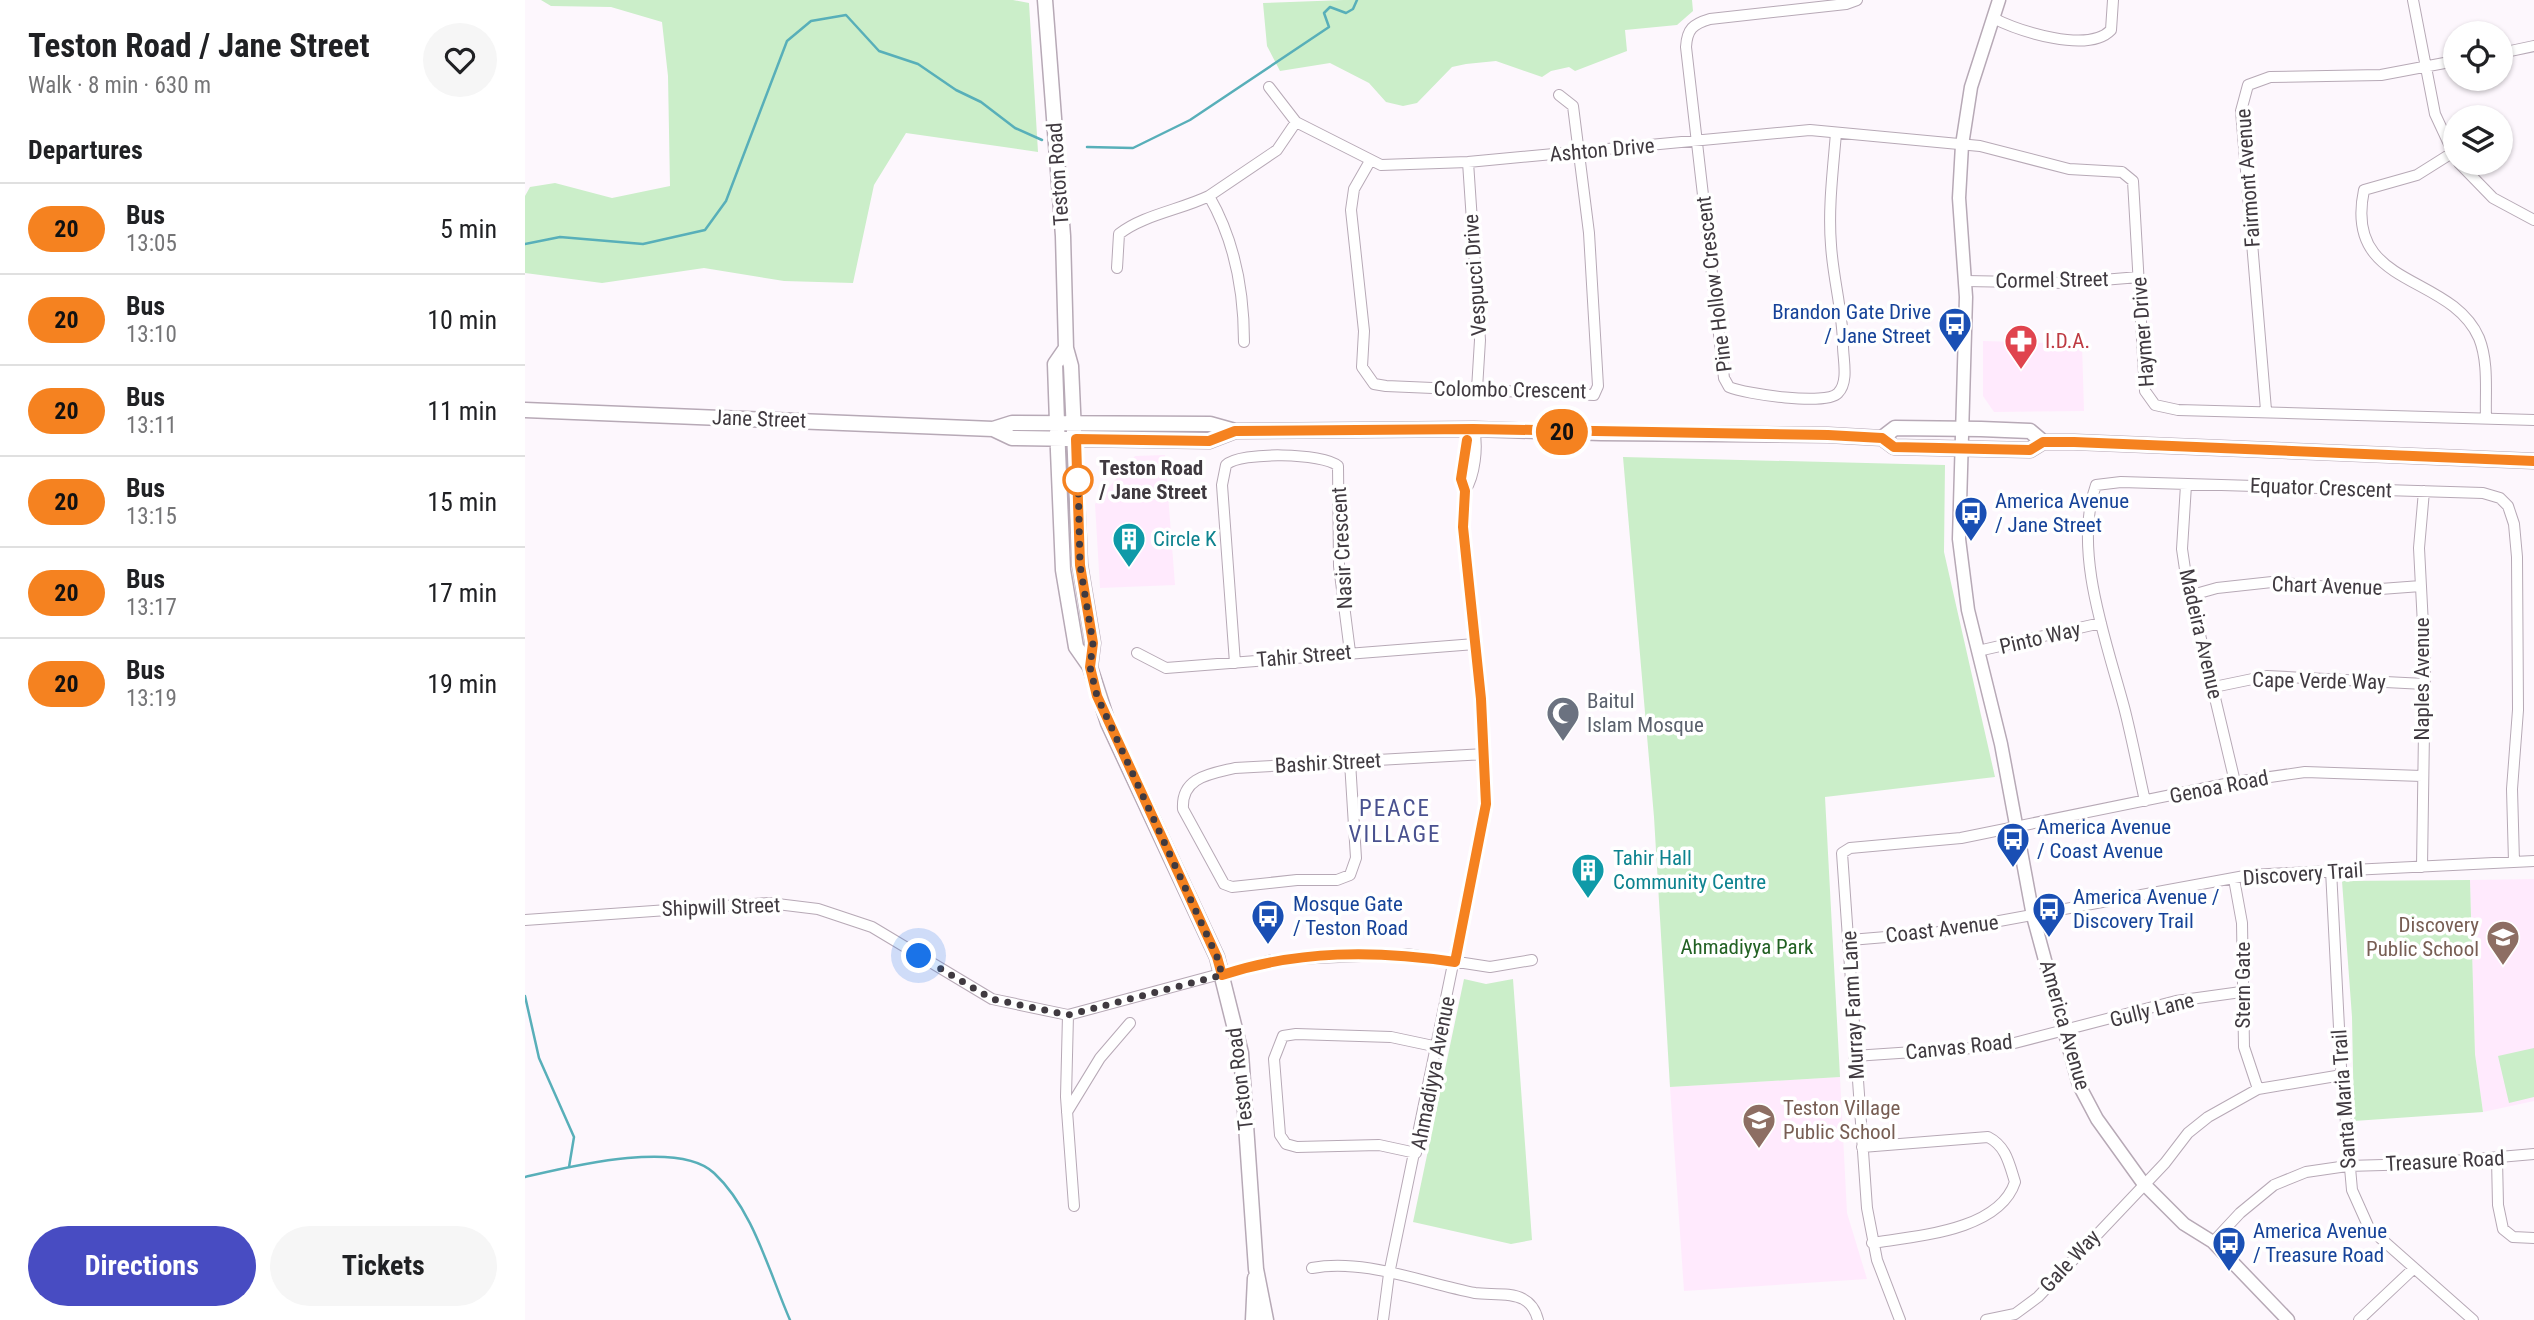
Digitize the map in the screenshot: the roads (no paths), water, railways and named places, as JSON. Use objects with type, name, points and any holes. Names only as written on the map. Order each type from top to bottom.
[{"type":"main road","name":"Teston Road","points":[[1045,0],[1063,236],[1066,348],[1071,366],[1076,439],[1080,565],[1093,643],[1090,667]]},
{"type":"main road","name":"Teston Road","points":[[1066,348],[1055,364],[1063,570],[1076,647],[1090,667],[1108,723],[1217,957],[1241,1053],[1256,1269],[1266,1320]]},
{"type":"main road","name":"Jane Street","points":[[525,410],[993,429],[1011,423],[1210,424],[1235,431],[1473,429],[1882,438],[1894,447],[2030,450],[2043,442],[2534,461]]},
{"type":"main road","name":"Jane Street","points":[[1882,438],[1895,428],[1964,429],[2030,431],[2043,442]]},
{"type":"main road","name":"Jane Street","points":[[993,429],[1011,438],[1209,441],[1235,431]]},
{"type":"main road","name":"Teston Road","points":[[1253,1320],[1256,1269]]},
{"type":"street","points":[[1698,143],[1686,47],[1691,26],[1710,19],[1846,4],[1857,0]]},
{"type":"street","name":"America Avenue","points":[[1999,0],[1972,87],[1962,145],[1959,198],[1965,281],[1964,429],[1959,539],[1961,571],[2017,825],[2033,916],[2079,1085],[2119,1153],[2143,1183],[2184,1224],[2213,1242],[2288,1320]]},
{"type":"street","points":[[1993,18],[2019,31],[2041,36],[2098,38],[2111,30],[2113,0]]},
{"type":"street","points":[[2413,0],[2435,114],[2443,133]]},
{"type":"street","points":[[2513,50],[2534,46]]},
{"type":"street","points":[[2426,66],[2443,63]]},
{"type":"street","name":"Fairmont Avenue","points":[[2266,410],[2241,111],[2243,94],[2248,85],[2270,77],[2381,75],[2426,66]]},
{"type":"street","name":"Ashton Drive","points":[[1269,87],[1296,122],[1381,165],[1468,162],[1698,143],[1789,131],[1962,145]]},
{"type":"street","points":[[1559,95],[1573,106],[1578,152]]},
{"type":"street","points":[[1117,268],[1119,234],[1132,223],[1181,210],[1209,196],[1277,150],[1296,122]]},
{"type":"street","name":"Pine Hollow Crescent","points":[[1698,143],[1724,378],[1729,387],[1746,394],[1825,398],[1837,395],[1845,370],[1830,236],[1836,133]]},
{"type":"street","name":"Haymer Drive","points":[[1962,145],[2023,155],[2069,169],[2108,169],[2127,174],[2133,181],[2145,391],[2149,399],[2164,408],[2534,420]]},
{"type":"street","name":"Colombo Crescent","points":[[1370,161],[1354,189],[1351,210],[1364,331],[1364,375],[1374,384],[1386,386],[1594,395],[1598,386],[1589,233],[1578,152]]},
{"type":"street","points":[[2443,161],[2417,175],[2364,190],[2361,217],[2371,248],[2383,265],[2454,306],[2478,336],[2484,354],[2486,418]]},
{"type":"street","name":"Vespucci Drive","points":[[1468,162],[1480,340],[1477,389]]},
{"type":"street","points":[[2471,175],[2493,198],[2534,220]]},
{"type":"street","points":[[1209,196],[1234,249],[1244,342]]},
{"type":"street","name":"Cormel Street","points":[[1965,281],[2066,283],[2139,277]]},
{"type":"street","name":"Ahmadiyya Avenue","points":[[1383,1320],[1389,1274],[1484,824],[1485,754],[1463,527],[1465,491],[1461,479],[1467,440],[1473,429]]},
{"type":"street","name":"Nasir Crescent","points":[[1235,663],[1222,485],[1226,465],[1239,458],[1303,456],[1332,461],[1338,466],[1339,566],[1350,652]]},
{"type":"street","name":"Equator Crescent","points":[[2145,801],[2128,723],[2101,623],[2090,547],[2090,514],[2096,485],[2112,482],[2493,495],[2508,506],[2514,524],[2518,589],[2518,710],[2512,789],[2514,862]]},
{"type":"street","name":"Madeira Avenue","points":[[2186,485],[2182,549],[2235,782]]},
{"type":"street","name":"Naples Avenue","points":[[2422,867],[2425,684],[2419,548],[2424,491]]},
{"type":"street","name":"Chart Avenue","points":[[2192,595],[2217,588],[2272,582],[2367,590],[2421,586]]},
{"type":"street","name":"Pinto Way","points":[[1978,651],[2101,623]]},
{"type":"street","name":"Tahir Street","points":[[1137,653],[1166,668],[1475,644]]},
{"type":"street","name":"Cape Verde Way","points":[[2214,687],[2267,676],[2425,684]]},
{"type":"street","name":"Bashir Street","points":[[1350,762],[1356,858],[1350,875],[1337,880],[1297,880],[1232,887],[1224,884],[1183,809],[1182,797],[1188,785],[1206,774],[1235,768],[1485,754]]},
{"type":"street","name":"Genoa Road","points":[[1842,853],[1850,848],[1961,838],[2235,782],[2305,772],[2422,776]]},
{"type":"street","name":"Murray Farm Lane","points":[[1842,853],[1850,940],[1854,1056],[1872,1243],[1900,1320]]},
{"type":"street","name":"Discovery Trail","points":[[2033,916],[2250,875],[2534,861]]},
{"type":"street","name":"Santa Maria Trail","points":[[2331,870],[2347,1166],[2352,1190],[2368,1228],[2412,1270],[2473,1320]]},
{"type":"street","name":"Stern Gate","points":[[2234,879],[2242,923],[2244,1047],[2258,1089]]},
{"type":"street","name":"Shipwill Street","points":[[525,920],[769,903],[818,909],[872,926],[992,999],[1068,1015],[1272,960],[1310,956],[1406,954],[1490,967],[1532,960]]},
{"type":"street","name":"Coast Avenue","points":[[1850,940],[1934,933],[2033,916]]},
{"type":"street","name":"Gully Lane","points":[[2063,1030],[2176,1000],[2242,992]]},
{"type":"street","points":[[1068,1015],[1067,1112],[1074,1206]]},
{"type":"street","points":[[1067,1112],[1100,1058],[1130,1023]]},
{"type":"street","name":"Canvas Road","points":[[1854,1056],[2003,1046],[2063,1030]]},
{"type":"street","points":[[1416,1153],[1379,1145],[1297,1147],[1286,1144],[1280,1135],[1274,1059],[1283,1036],[1296,1034],[1391,1037],[1438,1047]]},
{"type":"street","points":[[2258,1089],[2342,1074]]},
{"type":"street","name":"Gale Way","points":[[1986,1320],[2015,1314],[2038,1297],[2143,1183],[2165,1163],[2196,1125],[2258,1089]]},
{"type":"street","points":[[1862,1146],[1987,1137],[1999,1142],[2004,1150],[2015,1182],[2007,1198],[1972,1223],[1959,1228],[1872,1243]]},
{"type":"street","name":"Treasure Road","points":[[2213,1242],[2240,1213],[2274,1185],[2306,1172],[2347,1166],[2497,1159],[2534,1154]]},
{"type":"street","points":[[2497,1159],[2498,1205],[2503,1229],[2514,1237],[2534,1238]]},
{"type":"street","points":[[1312,1268],[1329,1265],[1389,1274],[1453,1289],[1519,1297],[1530,1303],[1538,1320]]},
{"type":"street","points":[[2359,1320],[2412,1270]]},
{"type":"waterway","points":[[1087,147],[1133,148],[1190,120],[1329,27],[1324,13],[1330,7],[1346,13],[1353,9],[1357,0]]},
{"type":"waterway","points":[[525,244],[560,237],[643,244],[705,230],[726,201],[787,41],[811,21],[846,15],[879,51],[918,64],[956,90],[981,102],[1015,128],[1042,140]]},
{"type":"waterway","points":[[525,996],[539,1058],[574,1137],[569,1167]]},
{"type":"waterway","points":[[525,1177],[594,1162],[623,1159],[676,1158],[698,1163],[714,1173],[739,1204],[759,1242],[790,1320]]},
{"type":"place","name":"Brandon Gate Drive / Jane Street","points":[[1955,354]]},
{"type":"place","name":"I.D.A.","points":[[2021,371]]},
{"type":"place","name":"Teston Road / Jane Street","points":[[1078,480]]},
{"type":"place","name":"America Avenue / Jane Street","points":[[1971,543]]},
{"type":"place","name":"Circle K","points":[[1129,569]]},
{"type":"place","name":"Baitul Islam Mosque","points":[[1563,743]]},
{"type":"place","name":"America Avenue / Coast Avenue","points":[[2013,869]]},
{"type":"place","name":"Tahir Hall Community Centre","points":[[1588,900]]},
{"type":"place","name":"America Avenue / Discovery Trail","points":[[2049,939]]},
{"type":"place","name":"Mosque Gate / Teston Road","points":[[1268,946]]},
{"type":"place","name":"Discovery Public School","points":[[2503,967]]},
{"type":"place","name":"Teston Village Public School","points":[[1759,1150]]},
{"type":"place","name":"America Avenue / Treasure Road","points":[[2229,1273]]},
{"type":"district","name":"PEACE VILLAGE","points":[[1395,821]]},
{"type":"park label","name":"Ahmadiyya Park","points":[[1747,947]]}]
